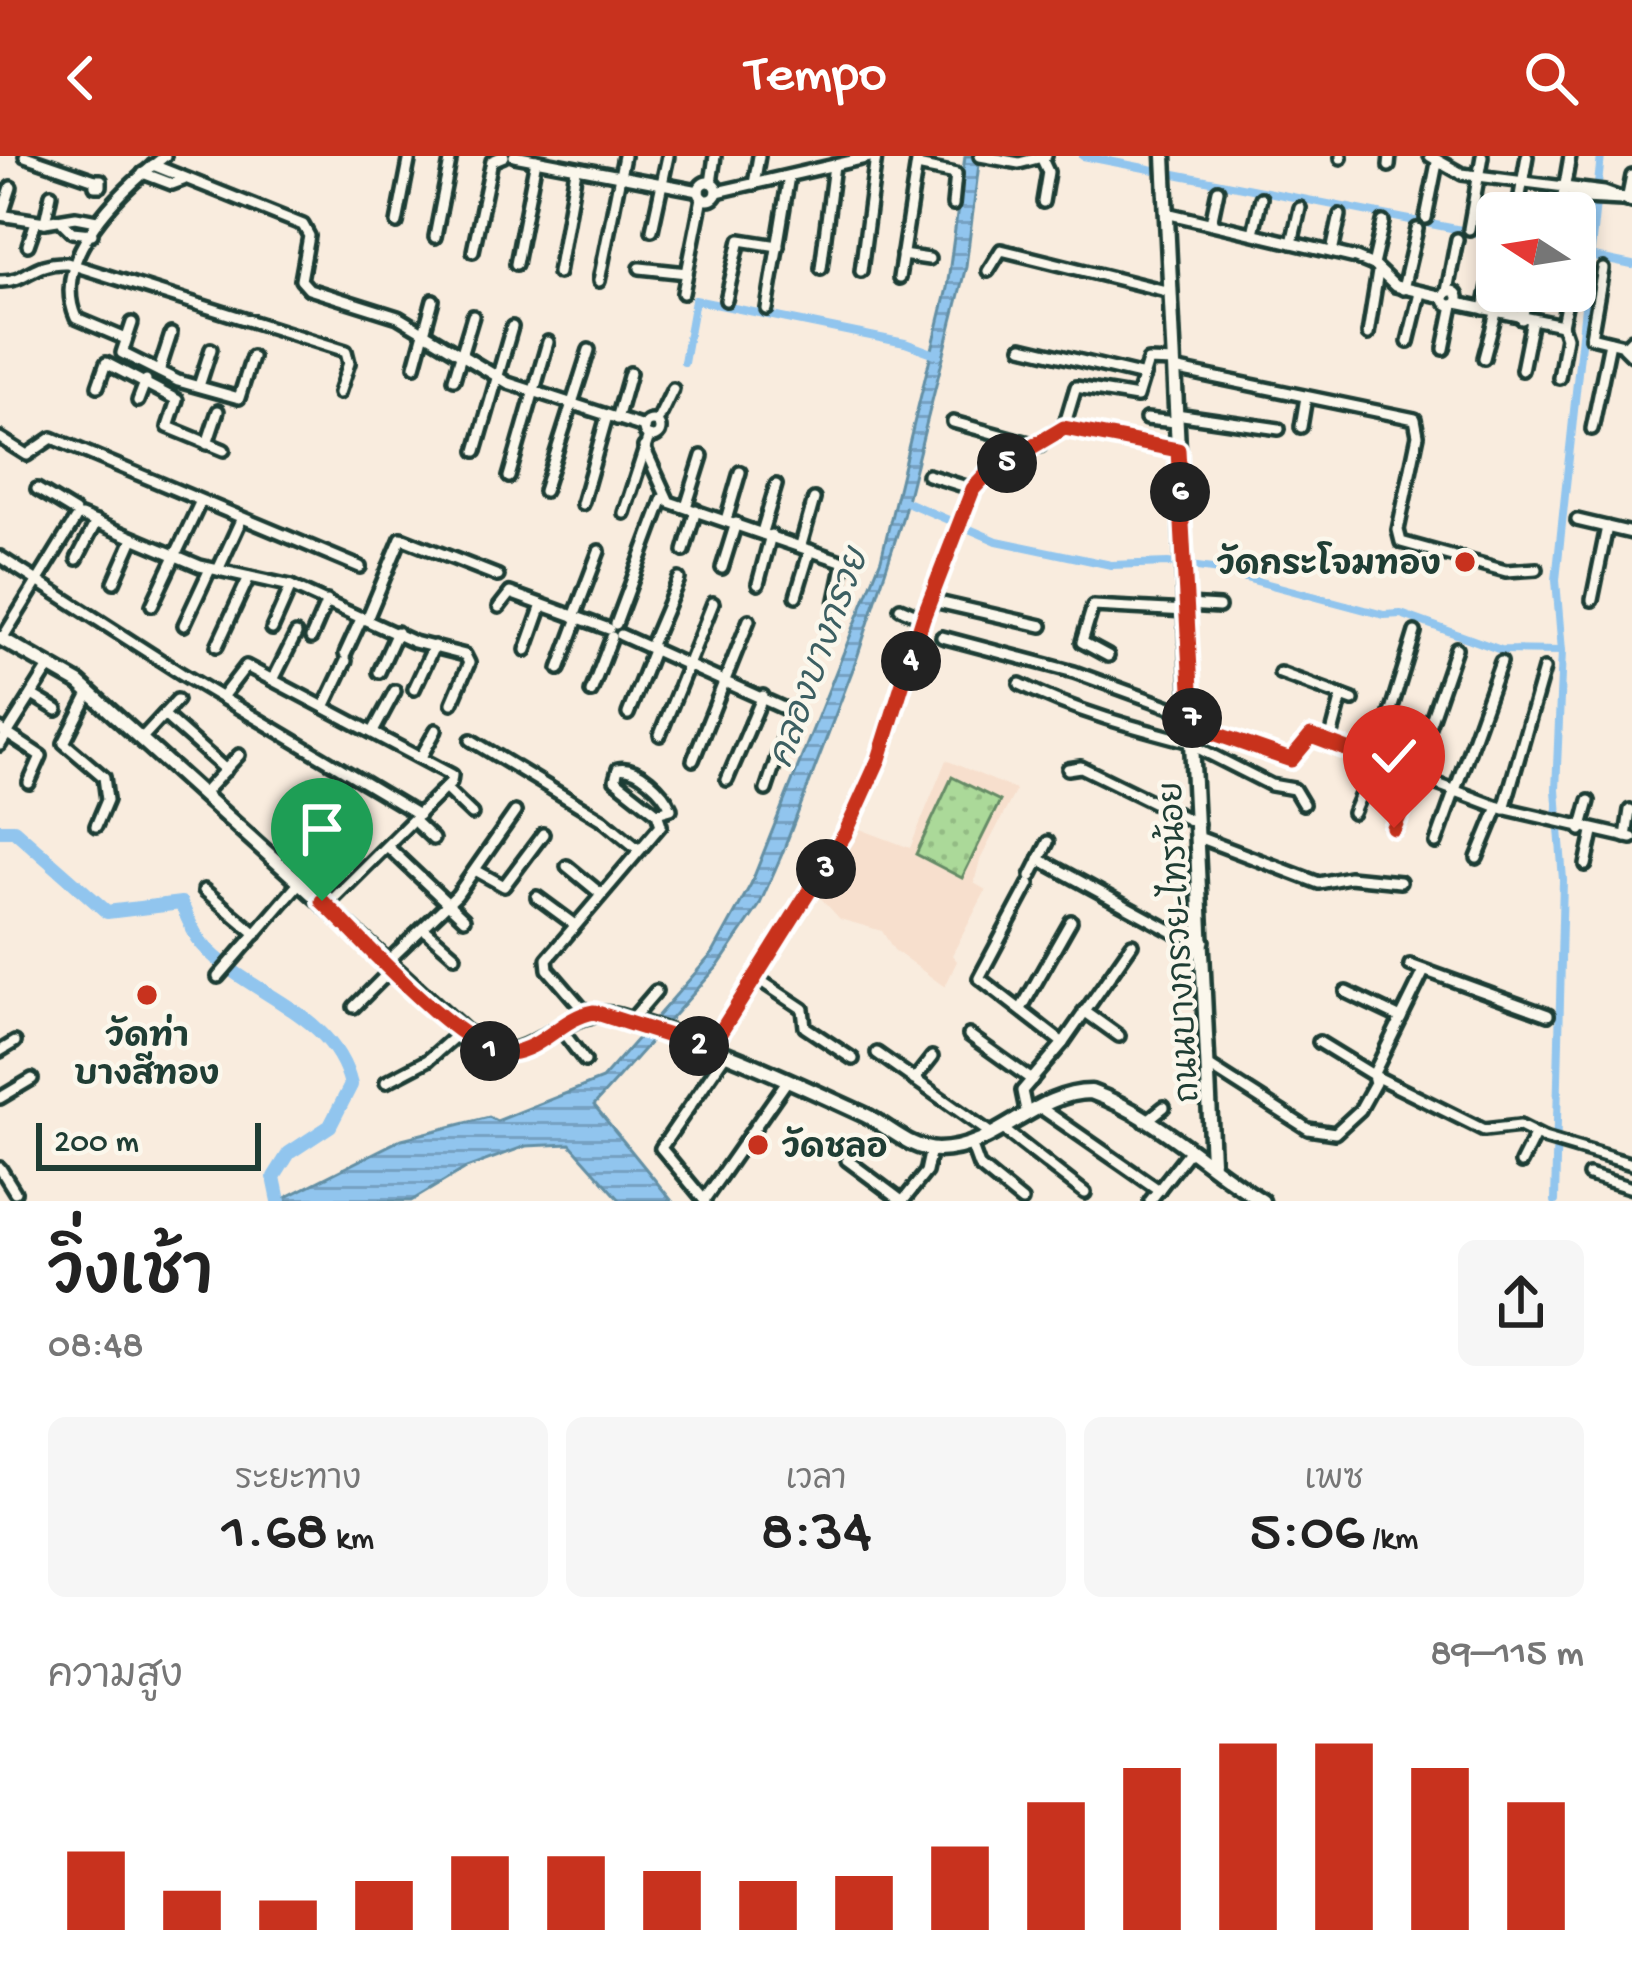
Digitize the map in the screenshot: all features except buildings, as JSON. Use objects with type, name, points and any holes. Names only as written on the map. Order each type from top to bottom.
[{"type":"main road","name":"ถนนบางกรวย-ไทรน้อย","points":[[931,1149],[971,1144],[1041,1108],[1091,1092],[1204,1154],[1214,1131],[1164,156]]},
{"type":"main road","points":[[1,638],[90,692],[483,1048],[512,1053],[586,1013],[634,1021],[725,1054],[931,1149]]},
{"type":"main road","points":[[1214,1131],[1204,1154],[1256,1200]]},
{"type":"main road","points":[[1214,1131],[1222,1174]]},
{"type":"street","points":[[25,156],[63,161],[114,196]]},
{"type":"street","points":[[126,339],[76,318],[70,287],[75,265],[114,196],[165,156]]},
{"type":"street","points":[[397,223],[410,156]]},
{"type":"street","points":[[435,237],[451,156]]},
{"type":"street","points":[[473,251],[490,165],[495,156],[504,156]]},
{"type":"street","points":[[514,156],[662,185],[712,200],[715,156]]},
{"type":"street","points":[[557,273],[587,156]]},
{"type":"street","points":[[598,280],[625,156]]},
{"type":"street","points":[[652,230],[668,156]]},
{"type":"street","points":[[754,184],[759,156]]},
{"type":"street","points":[[803,172],[806,156]]},
{"type":"street","points":[[714,188],[754,184],[875,156],[861,271]]},
{"type":"street","points":[[981,156],[1044,158],[1048,172],[1043,202]]},
{"type":"street","points":[[1469,229],[1482,156]]},
{"type":"street","points":[[1520,192],[1527,156]]},
{"type":"street","points":[[1565,190],[1570,156]]},
{"type":"street","points":[[516,264],[542,159]]},
{"type":"street","points":[[1426,218],[1434,159],[1478,176],[1627,201],[1632,176]]},
{"type":"street","points":[[899,278],[917,161],[956,174],[953,205]]},
{"type":"street","points":[[153,165],[303,225],[309,236],[304,285],[398,317],[497,377],[612,417],[646,437],[662,498],[591,692]]},
{"type":"street","points":[[820,268],[834,165]]},
{"type":"street","points":[[143,173],[172,184],[183,180]]},
{"type":"street","points":[[767,309],[789,176]]},
{"type":"street","points":[[11,187],[1,215],[41,222],[63,223],[76,217],[97,221]]},
{"type":"street","points":[[1211,224],[1218,190]]},
{"type":"street","points":[[28,245],[51,194]]},
{"type":"street","points":[[683,293],[701,195]]},
{"type":"street","points":[[1253,233],[1261,198]]},
{"type":"street","points":[[1292,243],[1300,208]]},
{"type":"street","points":[[1166,213],[1332,252],[1376,268],[1403,289],[1476,307]]},
{"type":"street","points":[[1332,252],[1340,214]]},
{"type":"street","points":[[1369,334],[1383,222]]},
{"type":"street","points":[[63,223],[72,232],[92,234]]},
{"type":"street","points":[[1403,289],[1417,229]]},
{"type":"street","points":[[1444,349],[1457,239]]},
{"type":"street","points":[[726,300],[737,243],[778,246]]},
{"type":"street","points":[[988,271],[1000,250],[1170,292]]},
{"type":"street","points":[[902,255],[929,259]]},
{"type":"street","points":[[0,281],[19,280],[43,262],[75,265],[346,351],[349,364],[339,393]]},
{"type":"street","points":[[640,268],[687,273]]},
{"type":"street","points":[[1603,269],[1591,334],[1610,342],[1628,342],[1632,356]]},
{"type":"street","points":[[1408,342],[1420,293]]},
{"type":"street","points":[[415,366],[433,300]]},
{"type":"street","points":[[1484,358],[1490,312]]},
{"type":"street","points":[[1494,312],[1562,325]]},
{"type":"street","points":[[1522,370],[1527,312]]},
{"type":"street","points":[[1559,379],[1565,312]]},
{"type":"street","points":[[454,379],[473,316]]},
{"type":"street","points":[[131,322],[122,353],[239,398],[252,357]]},
{"type":"street","points":[[476,452],[512,327]]},
{"type":"street","points":[[138,401],[171,334]]},
{"type":"street","points":[[508,478],[548,342]]},
{"type":"street","points":[[1592,429],[1610,342]]},
{"type":"street","points":[[1022,347],[1144,376]]},
{"type":"street","points":[[199,386],[211,349]]},
{"type":"street","points":[[544,491],[589,350]]},
{"type":"street","points":[[710,1049],[845,834],[879,759],[929,600],[973,489],[988,473],[1064,428],[1076,387],[1140,396],[1150,360],[1415,419],[1418,435],[1397,530],[1401,542],[1506,571],[1537,569]]},
{"type":"street","points":[[98,386],[106,363],[146,381],[177,400],[167,427],[224,450]]},
{"type":"street","points":[[582,504],[630,373]]},
{"type":"street","points":[[624,513],[646,437],[673,389]]},
{"type":"street","points":[[1301,427],[1306,397]]},
{"type":"street","points":[[207,444],[218,411]]},
{"type":"street","points":[[1146,419],[1279,429]]},
{"type":"street","points":[[953,422],[1040,446]]},
{"type":"street","points":[[1064,428],[1178,450]]},
{"type":"street","points":[[0,437],[27,455],[52,438],[360,567]]},
{"type":"street","points":[[684,551],[702,456]]},
{"type":"street","points":[[722,568],[740,472]]},
{"type":"street","points":[[928,475],[973,489]]},
{"type":"street","points":[[758,584],[776,485]]},
{"type":"street","points":[[37,489],[77,516],[175,556],[214,570],[291,586],[469,660],[452,703]]},
{"type":"street","points":[[662,498],[844,562],[835,605]]},
{"type":"street","points":[[796,596],[814,499]]},
{"type":"street","points":[[152,605],[199,506]]},
{"type":"street","points":[[1,638],[77,516]]},
{"type":"street","points":[[184,626],[241,520]]},
{"type":"street","points":[[1577,520],[1632,533]]},
{"type":"street","points":[[77,559],[96,522]]},
{"type":"street","points":[[1592,601],[1607,527]]},
{"type":"street","points":[[325,705],[401,538],[498,576]]},
{"type":"street","points":[[114,582],[134,539]]},
{"type":"street","points":[[559,669],[598,550]]},
{"type":"street","points":[[0,556],[416,818],[433,839]]},
{"type":"street","points":[[217,646],[250,577]]},
{"type":"street","points":[[628,714],[679,579]]},
{"type":"street","points":[[272,629],[291,586]]},
{"type":"street","points":[[499,607],[507,593],[614,631],[763,696],[794,715],[766,790]]},
{"type":"street","points":[[929,600],[1042,626]]},
{"type":"street","points":[[311,638],[327,602]]},
{"type":"street","points":[[659,735],[713,603]]},
{"type":"street","points":[[526,650],[542,605]]},
{"type":"street","points":[[1108,656],[1082,642],[1093,606],[1219,607]]},
{"type":"street","points":[[899,608],[923,618]]},
{"type":"street","points":[[693,760],[749,620]]},
{"type":"street","points":[[379,672],[397,632]]},
{"type":"street","points":[[1353,813],[1376,759],[1415,632]]},
{"type":"street","points":[[273,680],[296,634]]},
{"type":"street","points":[[941,637],[1074,672],[1291,760],[1308,736],[1501,808],[1564,827],[1629,838],[1630,810]]},
{"type":"street","points":[[414,689],[434,646]]},
{"type":"street","points":[[1394,828],[1417,776],[1456,648]]},
{"type":"street","points":[[1436,843],[1501,662]]},
{"type":"street","points":[[222,697],[243,666],[422,755],[452,775],[445,788],[327,905]]},
{"type":"street","points":[[0,745],[4,731],[50,667]]},
{"type":"street","points":[[1477,858],[1501,808],[1544,669]]},
{"type":"street","points":[[1280,673],[1348,698],[1330,742]]},
{"type":"street","points":[[1021,684],[1076,712],[1116,718],[1194,744],[1271,785],[1294,789],[1303,804]]},
{"type":"street","points":[[374,730],[395,691]]},
{"type":"street","points":[[90,692],[64,743],[104,777],[107,800],[96,826]]},
{"type":"street","points":[[32,695],[57,710]]},
{"type":"street","points":[[728,780],[763,696]]},
{"type":"street","points":[[141,740],[177,700]]},
{"type":"street","points":[[164,715],[226,770]]},
{"type":"street","points":[[422,755],[436,730]]},
{"type":"street","points":[[4,731],[41,756],[29,783]]},
{"type":"street","points":[[471,740],[592,813],[638,849]]},
{"type":"street","points":[[203,794],[239,755]]},
{"type":"street","points":[[1068,769],[1081,767],[1198,830],[1319,883],[1357,877],[1400,883]]},
{"type":"street","points":[[586,1013],[547,965],[661,825],[657,813],[615,780],[618,769],[635,771],[667,798],[671,809],[657,813]]},
{"type":"street","points":[[445,788],[472,814]]},
{"type":"street","points":[[1586,866],[1589,801]]},
{"type":"street","points":[[354,1007],[477,871],[515,812]]},
{"type":"street","points":[[477,871],[504,886],[543,833]]},
{"type":"street","points":[[1048,842],[979,978],[1063,1043]]},
{"type":"street","points":[[387,846],[464,919]]},
{"type":"street","points":[[1039,860],[1173,932],[1204,941]]},
{"type":"street","points":[[567,866],[601,893]]},
{"type":"street","points":[[220,975],[301,881]]},
{"type":"street","points":[[204,890],[256,934]]},
{"type":"street","points":[[537,897],[575,926]]},
{"type":"street","points":[[1021,1010],[1071,921]]},
{"type":"street","points":[[423,928],[454,956]]},
{"type":"street","points":[[1028,1115],[1021,1095],[1132,944]]},
{"type":"street","points":[[1410,965],[1548,1015]]},
{"type":"street","points":[[1211,1067],[1308,1129],[1327,1134],[1346,1128],[1373,1086],[1373,1076],[1424,970]]},
{"type":"street","points":[[755,977],[803,1009],[805,1027],[853,1059]]},
{"type":"street","points":[[634,1021],[656,991]]},
{"type":"street","points":[[1346,992],[1401,1018]]},
{"type":"street","points":[[1084,1011],[1119,1036]]},
{"type":"street","points":[[560,1027],[585,1061]]},
{"type":"street","points":[[386,1082],[428,1060],[461,1031]]},
{"type":"street","points":[[969,1035],[1032,1080]]},
{"type":"street","points":[[0,1051],[15,1042]]},
{"type":"street","points":[[1319,1042],[1373,1076],[1484,1130],[1513,1124],[1632,1164]]},
{"type":"street","points":[[877,1053],[1085,1193]]},
{"type":"street","points":[[725,1054],[661,1148],[704,1200],[787,1081]]},
{"type":"street","points":[[914,1079],[932,1057]]},
{"type":"street","points":[[2,1104],[32,1079]]},
{"type":"street","points":[[1145,1122],[1164,1107]]},
{"type":"street","points":[[1041,1108],[1159,1190]]},
{"type":"street","points":[[1521,1163],[1535,1135]]},
{"type":"street","points":[[971,1144],[979,1166],[1022,1201]]},
{"type":"street","points":[[847,1160],[903,1201],[926,1172],[931,1149]]},
{"type":"street","points":[[1150,1201],[1204,1154]]},
{"type":"street","points":[[0,1168],[15,1192]]},
{"type":"street","points":[[1589,1175],[1632,1188]]},
{"type":"shaded area","points":[[946,760],[1016,790],[980,860],[974,883],[986,890],[952,955],[957,961],[945,987],[894,950],[882,931],[840,919],[816,893],[852,826],[910,848]]},
{"type":"green space","points":[[952,777],[1000,801],[962,878],[916,854]]},
{"type":"water","points":[[965,156],[980,156],[966,266],[903,516],[856,661],[782,854],[759,906],[718,966],[594,1105],[672,1201],[621,1201],[570,1144],[526,1146],[466,1168],[411,1201],[279,1201],[402,1139],[489,1117],[497,1121],[602,1079],[713,953],[751,884],[881,559],[947,288]]},
{"type":"waterway","points":[[1083,156],[1476,233]]},
{"type":"waterway","points":[[1555,1201],[1563,880],[1556,790],[1562,651],[1556,580],[1601,156]]},
{"type":"waterway","points":[[1596,257],[1632,265]]},
{"type":"waterway","points":[[684,362],[695,300],[905,343],[938,355]]},
{"type":"waterway","points":[[902,500],[997,541],[1111,565],[1168,563],[1212,569],[1384,615],[1401,614],[1501,650],[1562,651]]},
{"type":"waterway","points":[[0,830],[14,830],[107,912],[181,903],[199,941],[221,962],[327,1039],[351,1085],[330,1126],[289,1153],[274,1177],[279,1201]]},
{"type":"place","name":"วัดกระโจมทอง","points":[[1465,562]]},
{"type":"place","name":"วัดท่า บางสีทอง","points":[[147,995]]},
{"type":"place","name":"วัดชลอ","points":[[758,1145]]},
{"type":"route","points":[[322,901],[461,1031],[492,1052],[531,1047],[574,1017],[594,1012],[631,1020],[710,1049],[845,834],[879,759],[923,618],[973,489],[988,473],[1064,428],[1178,450],[1193,726],[1215,729],[1291,760],[1311,736],[1417,776],[1394,828]]},
{"type":"water label","name":"คลองบางกรวย","points":[[816,657]]}]
